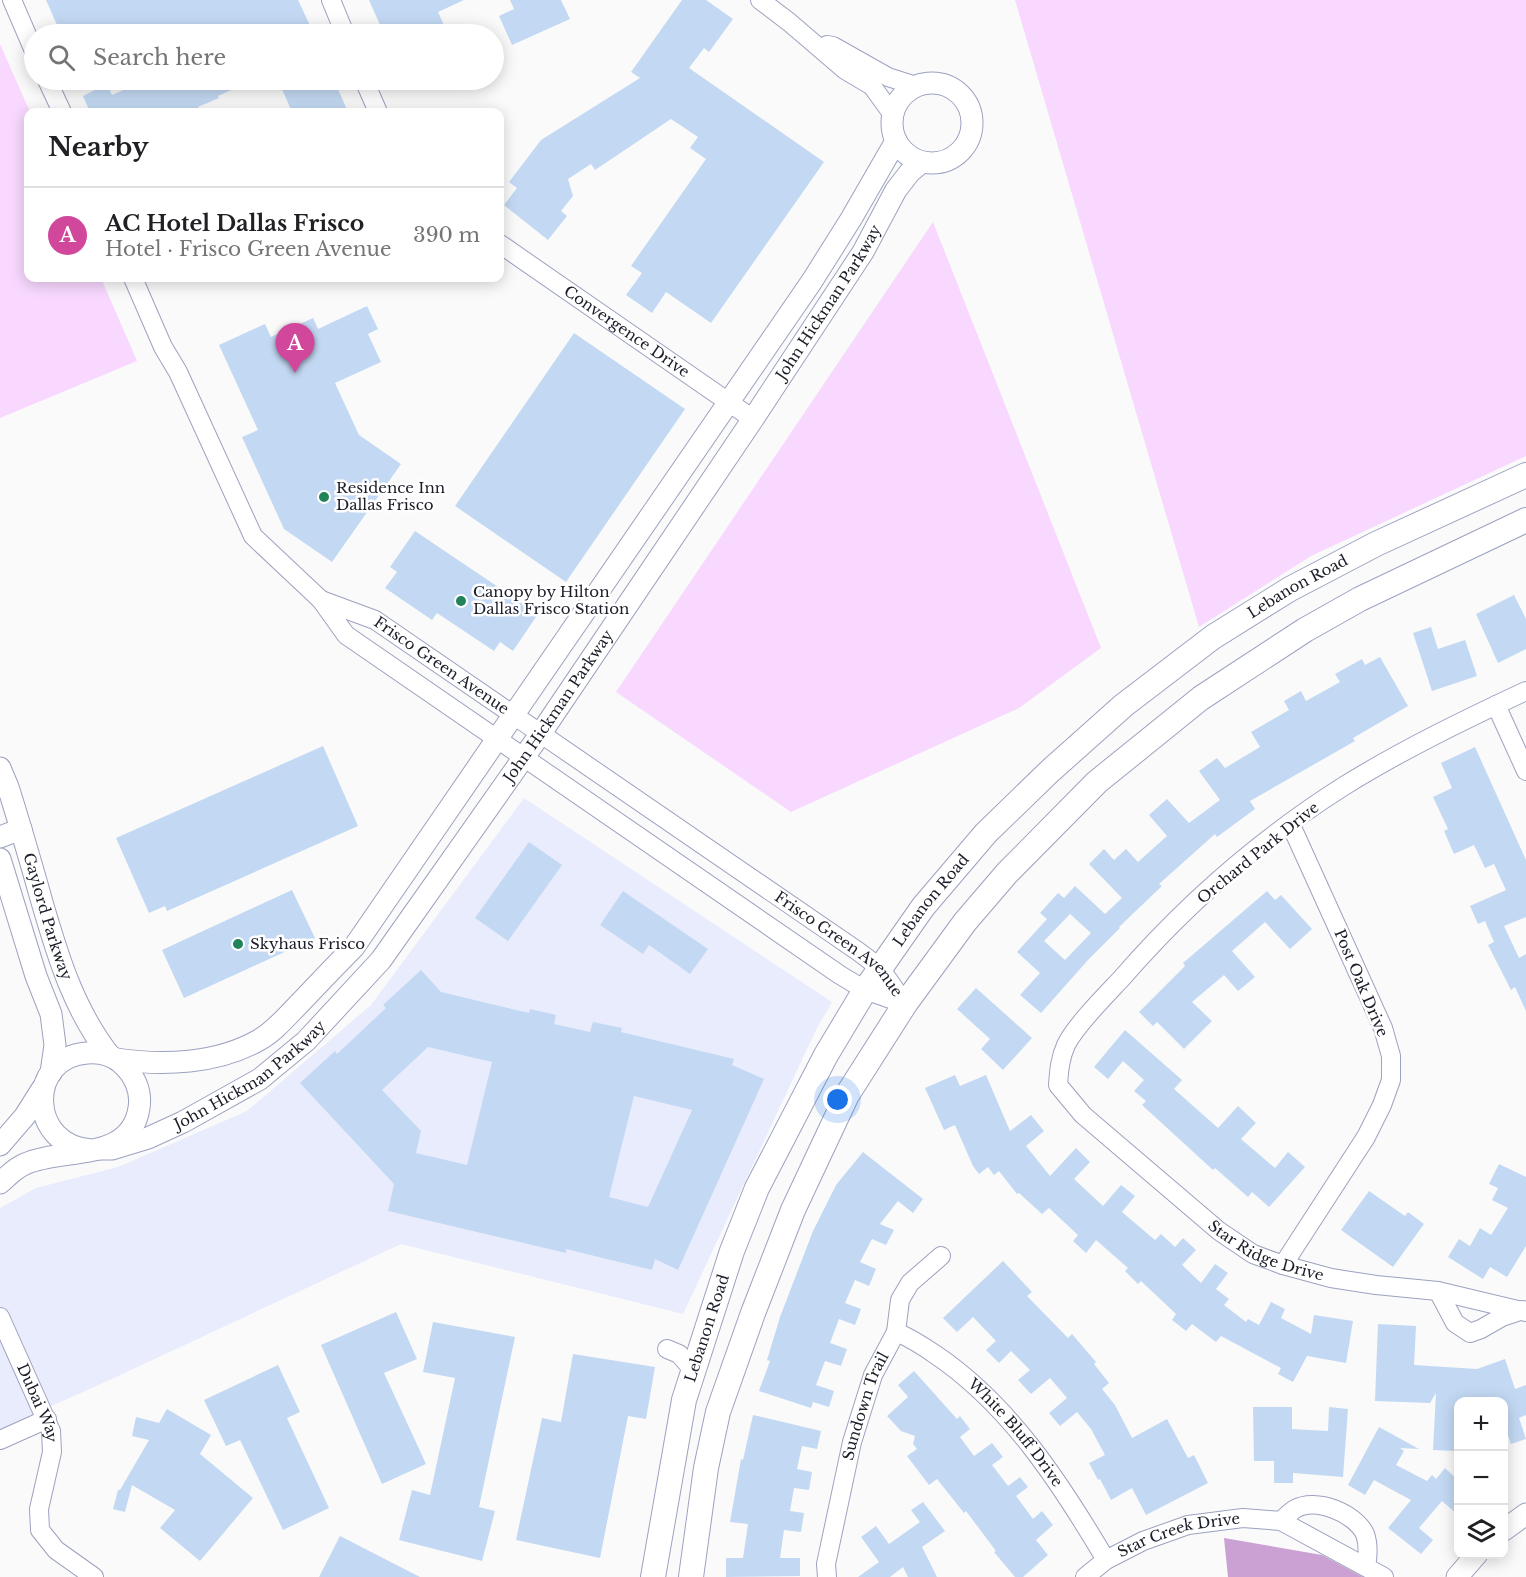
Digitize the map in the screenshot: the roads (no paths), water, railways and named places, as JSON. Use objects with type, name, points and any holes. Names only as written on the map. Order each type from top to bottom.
[{"type":"main road","name":"Lebanon Road","points":[[653,1577],[684,1400],[732,1251],[757,1188],[826,1055],[865,990],[923,907],[986,833],[1050,771],[1124,705],[1213,637],[1290,589],[1376,544],[1526,475]]},
{"type":"main road","points":[[691,1577],[706,1468],[718,1412],[793,1210],[847,1095],[905,1004],[972,914],[1007,873],[1097,782],[1201,698],[1305,630],[1360,599],[1526,520]]},
{"type":"main road","points":[[716,1300],[753,1313]]},
{"type":"street","points":[[12,0],[24,28]]},
{"type":"street","points":[[331,0],[341,24]]},
{"type":"street","points":[[760,0],[845,70],[872,86],[893,116]]},
{"type":"street","points":[[816,44],[833,46],[888,77],[916,86]]},
{"type":"street","points":[[929,83],[942,84],[954,89],[970,108],[971,134],[966,145],[957,154],[941,162],[922,162],[903,150],[896,141],[893,116],[898,103],[916,86],[929,83]]},
{"type":"street","points":[[52,90],[60,108]]},
{"type":"street","points":[[368,90],[376,108]]},
{"type":"street","name":"John Hickman Parkway","points":[[113,1058],[156,1063],[211,1057],[260,1039],[277,1026],[354,947],[812,281],[896,141]]},
{"type":"street","name":"John Hickman Parkway","points":[[0,1183],[17,1168],[30,1162],[95,1149],[112,1149],[147,1138],[183,1122],[261,1079],[306,1041],[381,960],[524,758],[753,419],[863,252],[896,190],[909,172],[922,162]]},
{"type":"street","name":"Convergence Drive","points":[[504,247],[753,419]]},
{"type":"street","name":"Frisco Green Avenue","points":[[135,282],[163,347],[178,372],[253,536],[321,600],[346,635],[865,990],[905,1004]]},
{"type":"street","name":"Frisco Green Avenue","points":[[321,600],[375,620],[541,733],[880,968],[905,1004]]},
{"type":"street","name":"Orchard Park Drive","points":[[1058,1085],[1059,1065],[1066,1044],[1130,968],[1202,897],[1290,823],[1382,764],[1526,691]]},
{"type":"street","points":[[1496,705],[1526,771]]},
{"type":"street","name":"Gaylord Parkway","points":[[0,768],[8,787],[61,965],[94,1036],[113,1058]]},
{"type":"street","name":"Post Oak Drive","points":[[1283,1266],[1366,1137],[1391,1080],[1391,1056],[1383,1028],[1290,823]]},
{"type":"street","points":[[0,837],[21,830]]},
{"type":"street","name":"Gaylord Parkway","points":[[0,859],[36,976],[51,1014],[55,1045],[47,1080]]},
{"type":"street","points":[[0,1145],[25,1116],[47,1080],[61,1062],[74,1055],[96,1053],[113,1058],[127,1068],[135,1080],[139,1093],[136,1120],[124,1137],[112,1145],[95,1149],[72,1146],[61,1140],[51,1130],[45,1119],[42,1106],[47,1080]]},
{"type":"street","name":"Star Ridge Drive","points":[[1058,1085],[1083,1115],[1219,1231],[1253,1254],[1283,1266],[1331,1278],[1438,1291],[1525,1310]]},
{"type":"street","name":"Sundown Trail","points":[[827,1577],[826,1564],[852,1442],[873,1374],[896,1332],[900,1300],[910,1283],[941,1256]]},
{"type":"street","points":[[1438,1291],[1455,1323],[1470,1333],[1502,1317],[1525,1310]]},
{"type":"street","name":"Dubai Way","points":[[0,1317],[51,1431],[52,1452],[39,1509],[40,1530],[56,1550],[94,1577]]},
{"type":"street","name":"White Bluff Drive","points":[[896,1332],[909,1337],[955,1368],[998,1409],[1037,1454],[1072,1502],[1106,1560]]},
{"type":"street","points":[[667,1349],[679,1354],[693,1370]]},
{"type":"street","points":[[0,1440],[47,1419]]},
{"type":"street","points":[[1281,1521],[1295,1509],[1311,1505],[1320,1505],[1341,1514],[1355,1522],[1365,1535],[1368,1552],[1366,1567]]},
{"type":"street","points":[[1508,1527],[1526,1514]]},
{"type":"street","name":"Star Creek Drive","points":[[1085,1577],[1106,1560],[1143,1541],[1188,1525],[1243,1518],[1281,1521],[1383,1577]]},
{"type":"street","points":[[1457,1577],[1473,1559]]},
{"type":"place","name":"AC Hotel Dallas Frisco","points":[[295,373]]},
{"type":"place","name":"Residence Inn Dallas Frisco","points":[[324,497]]},
{"type":"place","name":"Canopy by Hilton Dallas Frisco Station","points":[[461,601]]},
{"type":"place","name":"Skyhaus Frisco","points":[[238,944]]}]
